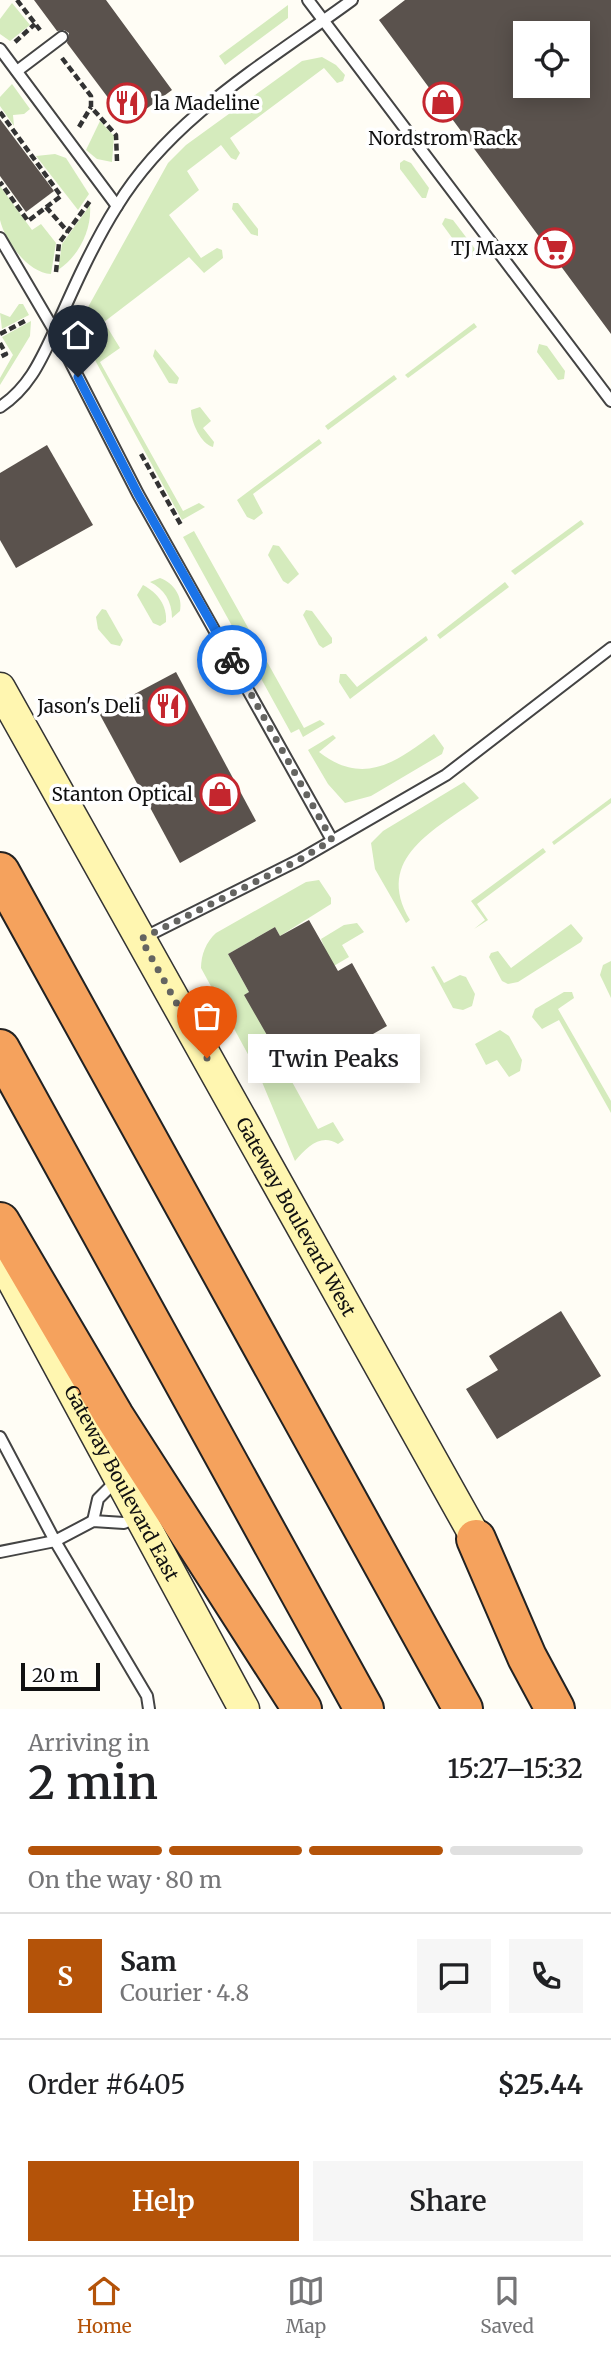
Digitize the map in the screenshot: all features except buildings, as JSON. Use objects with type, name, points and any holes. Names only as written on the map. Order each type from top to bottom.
[{"type":"highway","points":[[0,872],[463,1709]]},
{"type":"highway","points":[[0,1049],[364,1709]]},
{"type":"highway","points":[[0,1222],[114,1416],[302,1709]]},
{"type":"highway","points":[[476,1539],[527,1657],[555,1709]]},
{"type":"main road","name":"Gateway Boulevard West","points":[[0,688],[571,1709]]},
{"type":"main road","name":"Gateway Boulevard East","points":[[0,1256],[244,1709]]},
{"type":"lane","points":[[308,0],[611,401]]},
{"type":"lane","points":[[0,407],[19,390],[39,365],[117,206],[157,152],[185,123],[352,0]]},
{"type":"lane","points":[[17,71],[62,37]]},
{"type":"lane","points":[[0,49],[117,206]]},
{"type":"lane","points":[[0,238],[54,330],[138,494],[332,840]]},
{"type":"lane","points":[[141,939],[299,860],[446,775],[611,648]]},
{"type":"lane","points":[[0,1437],[55,1541],[147,1696],[149,1709]]},
{"type":"lane","points":[[93,1521],[98,1499],[120,1478]]},
{"type":"lane","points":[[0,1552],[55,1541],[93,1521],[124,1523],[139,1516]]},
{"type":"path","points":[[17,0],[40,30]]},
{"type":"path","points":[[15,42],[36,24]]},
{"type":"path","points":[[62,58],[91,96],[91,107],[116,135],[117,161]]},
{"type":"path","points":[[0,112],[61,196],[28,221],[0,182]]},
{"type":"path","points":[[56,272],[60,243],[90,200]]},
{"type":"path","points":[[46,207],[68,232]]},
{"type":"path","points":[[0,334],[29,319]]},
{"type":"path","points":[[0,343],[6,354],[0,357]]},
{"type":"green space","points":[[12,3],[30,25],[10,41],[0,34],[0,19]]},
{"type":"green space","points":[[288,5],[288,18],[225,65],[219,56]]},
{"type":"green space","points":[[322,57],[336,65],[345,75],[343,81],[337,83],[324,68],[230,138],[240,153],[236,160],[231,158],[221,145],[187,171],[199,190],[169,215],[201,258],[217,248],[222,250],[223,258],[204,273],[189,257],[104,322],[120,348],[100,362],[183,511],[199,503],[205,507],[182,520],[77,327],[168,163],[186,145],[302,61]]},
{"type":"green space","points":[[12,84],[30,109],[24,114],[13,115],[14,126],[0,106],[0,97]]},
{"type":"green space","points":[[100,121],[114,136],[112,162],[97,159],[86,150]]},
{"type":"green space","points":[[55,154],[66,158],[89,194],[78,210],[36,156]]},
{"type":"green space","points":[[404,160],[411,163],[429,188],[426,198],[422,198],[400,169],[400,163]]},
{"type":"green space","points":[[0,186],[32,230],[41,224],[56,243],[51,274],[34,268],[12,246],[0,220]]},
{"type":"green space","points":[[233,203],[238,203],[258,229],[258,236],[251,234],[232,209]]},
{"type":"green space","points":[[90,205],[89,224],[83,242],[58,270],[62,244]]},
{"type":"green space","points":[[445,218],[453,220],[475,249],[474,256],[466,257],[442,224]]},
{"type":"green space","points":[[19,304],[23,304],[29,315],[2,329],[0,313],[10,317]]},
{"type":"green space","points":[[31,321],[30,336],[0,385],[0,378],[13,355],[2,337]]},
{"type":"green space","points":[[474,323],[477,327],[408,378],[405,375]]},
{"type":"green space","points":[[539,344],[547,346],[565,371],[564,379],[558,380],[537,352]]},
{"type":"green space","points":[[155,349],[179,378],[177,384],[169,383],[153,356]]},
{"type":"green space","points":[[394,375],[397,379],[328,430],[325,426]]},
{"type":"green space","points":[[200,407],[211,421],[203,428],[214,442],[213,447],[201,437],[193,420],[191,410]]},
{"type":"green space","points":[[319,439],[322,443],[253,494],[263,513],[254,520],[247,517],[237,500]]},
{"type":"green space","points":[[581,520],[584,524],[515,575],[511,571]]},
{"type":"green space","points":[[194,531],[304,728],[320,720],[325,724],[303,737],[299,729],[291,733],[183,537]]},
{"type":"green space","points":[[273,545],[279,546],[299,574],[288,584],[283,581],[268,555]]},
{"type":"green space","points":[[160,578],[169,583],[179,596],[180,611],[172,618],[171,606],[166,596],[150,582]]},
{"type":"green space","points":[[505,582],[509,587],[440,639],[437,635]]},
{"type":"green space","points":[[143,585],[157,596],[163,605],[166,622],[160,626],[153,623],[137,595]]},
{"type":"green space","points":[[102,609],[106,610],[123,640],[120,646],[111,644],[98,629],[96,617]]},
{"type":"green space","points":[[306,610],[312,611],[332,638],[332,643],[323,648],[319,645],[303,615]]},
{"type":"green space","points":[[426,636],[428,640],[350,699],[339,682],[340,674],[346,674],[357,687]]},
{"type":"green space","points":[[434,734],[444,748],[442,754],[371,796],[345,803],[328,784],[308,750],[333,735],[336,738],[319,752],[350,768],[364,769],[378,767],[406,754]]},
{"type":"green space","points":[[464,782],[479,798],[429,834],[414,847],[404,862],[399,879],[401,898],[410,920],[406,923],[375,869],[371,843],[383,831]]},
{"type":"green space","points":[[611,798],[611,803],[554,845],[552,842]]},
{"type":"green space","points":[[543,848],[546,852],[477,904],[488,920],[474,929],[485,920],[471,901]]},
{"type":"green space","points":[[319,880],[331,898],[331,904],[280,936],[275,927],[228,954],[249,992],[245,995],[284,1062],[314,1045],[323,1062],[291,1080],[318,1129],[333,1122],[344,1140],[338,1144],[326,1140],[315,1143],[295,1161],[262,1082],[259,1068],[250,1058],[201,968],[201,963],[207,945],[216,933],[306,882]]},
{"type":"green space","points":[[357,923],[364,932],[342,945],[349,957],[332,967],[321,939],[344,925]]},
{"type":"green space","points":[[571,924],[583,938],[581,942],[518,982],[508,984],[502,981],[489,957],[491,953],[498,951],[511,968]]},
{"type":"green space","points":[[611,961],[611,998],[600,975],[603,965]]},
{"type":"green space","points":[[434,966],[444,983],[460,975],[466,977],[475,994],[472,1006],[463,1010],[453,1008],[431,967]]},
{"type":"green space","points":[[564,992],[572,992],[574,998],[558,1009],[611,1101],[611,1113],[559,1020],[542,1029],[532,1017],[535,1009]]},
{"type":"green space","points":[[500,1030],[509,1036],[522,1060],[520,1071],[509,1077],[497,1060],[486,1065],[475,1044]]},
{"type":"way so far","points":[[207,1058],[141,939],[299,860],[332,840],[232,660]]},
{"type":"place","name":"Nordstrom Rack","points":[[443,102]]},
{"type":"place","name":"la Madeline","points":[[127,103]]},
{"type":"place","name":"TJ Maxx","points":[[555,248]]},
{"type":"place","name":"Jason's Deli","points":[[168,706]]},
{"type":"place","name":"Stanton Optical","points":[[220,794]]},
{"type":"place","name":"Twin Peaks","points":[[207,1058]]},
{"type":"route","points":[[78,377],[138,494],[232,660]]}]
